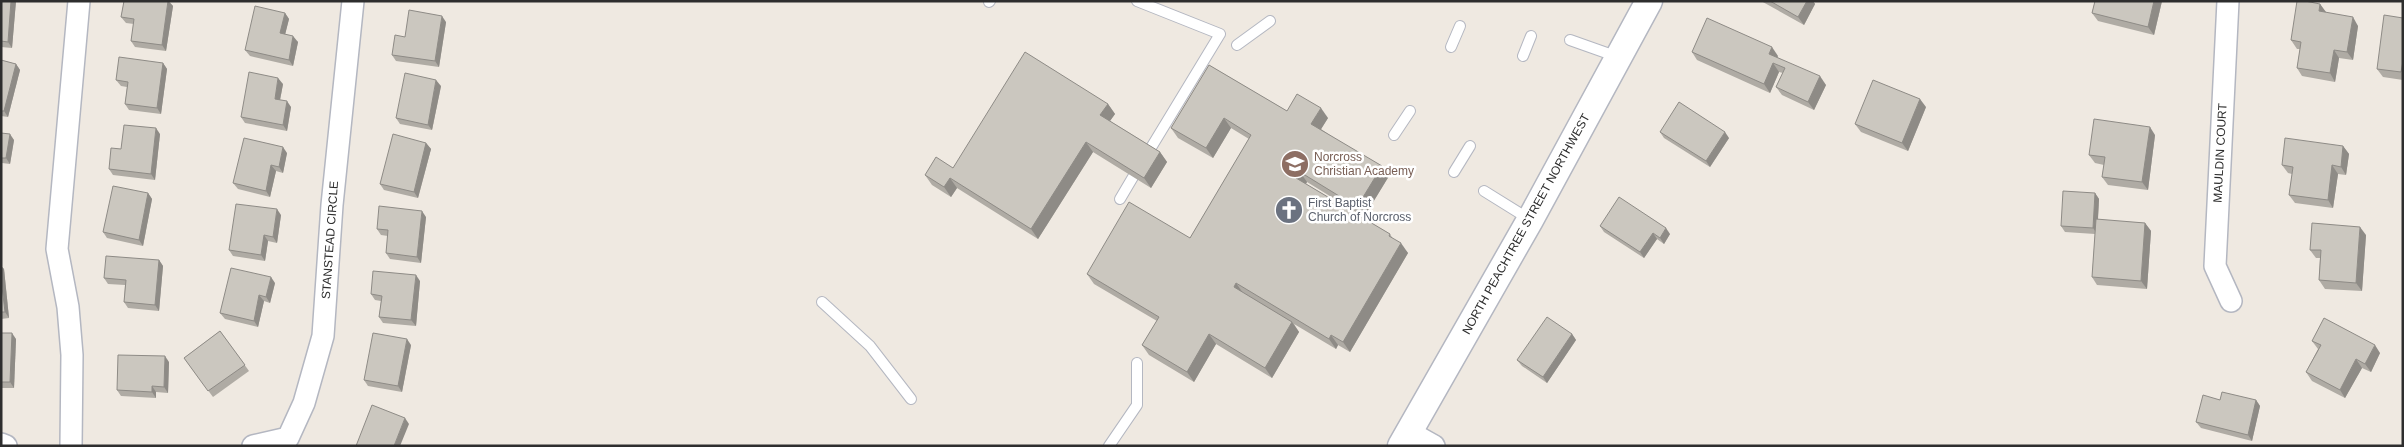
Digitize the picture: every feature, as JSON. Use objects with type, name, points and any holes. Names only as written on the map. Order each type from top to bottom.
[{"type":"street","points":[[71,446],[72,355],[68,307],[57,249],[79,1]]},
{"type":"street","name":"STANSTEAD CIRCLE","points":[[253,446],[288,438],[304,403],[323,336],[332,205],[353,1]]},
{"type":"street","name":"NORTH PEACHTREE STREET NORTHWEST","points":[[1405,439],[1530,220],[1649,1]]},
{"type":"street","name":"MAULDIN COURT","points":[[2228,1],[2215,266],[2231,300]]},
{"type":"street","points":[[1405,439],[1434,446]]},
{"type":"street","points":[[1,444],[6,446]]},
{"type":"lane","points":[[1137,1],[1220,34],[1149,151]]},
{"type":"lane","points":[[1237,45],[1270,21]]},
{"type":"lane","points":[[1451,47],[1460,26]]},
{"type":"lane","points":[[1523,56],[1531,36]]},
{"type":"lane","points":[[1570,40],[1618,57]]},
{"type":"lane","points":[[1394,135],[1410,111]]},
{"type":"lane","points":[[1454,172],[1470,146]]},
{"type":"lane","points":[[1120,199],[1133,176]]},
{"type":"lane","points":[[1484,191],[1530,220]]},
{"type":"lane","points":[[822,302],[870,346],[912,399]]},
{"type":"lane","points":[[1109,446],[1136,405],[1137,363]]},
{"type":"building","points":[[1,1],[11,1],[8,42],[1,41]]},
{"type":"building","points":[[124,1],[168,1],[162,45],[131,41],[134,19],[121,17]]},
{"type":"building","points":[[1770,1],[1807,1],[1798,17]]},
{"type":"building","points":[[2095,1],[2154,1],[2148,27],[2092,13]]},
{"type":"building","points":[[2297,1],[2320,4],[2319,11],[2353,17],[2347,52],[2334,50],[2330,73],[2297,68],[2301,42],[2291,40]]},
{"type":"building","points":[[255,6],[285,13],[280,33],[293,36],[289,60],[245,50]]},
{"type":"building","points":[[409,10],[442,16],[435,61],[392,55],[395,35],[405,37]]},
{"type":"building","points":[[2384,15],[2403,18],[2403,61],[2401,72],[2377,69]]},
{"type":"building","points":[[1707,18],[1772,47],[1769,54],[1820,76],[1808,102],[1776,87],[1785,68],[1773,63],[1764,84],[1692,52]]},
{"type":"building","points":[[1025,52],[1108,104],[1100,115],[1160,152],[1144,178],[1086,142],[1031,229],[950,178],[944,187],[925,175],[936,157],[953,168]]},
{"type":"building","points":[[119,57],[163,63],[157,108],[125,104],[128,82],[116,80]]},
{"type":"building","points":[[1,60],[16,64],[4,111],[1,111]]},
{"type":"building","points":[[1209,65],[1287,111],[1297,94],[1321,108],[1311,124],[1382,166],[1357,207],[1300,172],[1296,178],[1390,234],[1389,236],[1401,243],[1343,342],[1331,335],[1329,339],[1236,283],[1234,287],[1292,322],[1265,368],[1209,334],[1187,372],[1142,345],[1159,317],[1087,274],[1129,202],[1190,238],[1251,135],[1224,118],[1206,148],[1171,128]]},
{"type":"building","points":[[249,72],[278,78],[275,99],[287,101],[283,125],[241,117]]},
{"type":"building","points":[[405,73],[436,80],[428,125],[396,118]]},
{"type":"building","points":[[1873,80],[1920,99],[1902,143],[1855,124]]},
{"type":"building","points":[[1679,102],[1725,132],[1706,161],[1660,132]]},
{"type":"building","points":[[2094,119],[2150,127],[2142,182],[2102,177],[2105,157],[2089,155]]},
{"type":"building","points":[[124,125],[156,128],[151,174],[109,169],[111,148],[121,149]]},
{"type":"building","points":[[1,133],[10,134],[6,158],[1,158]]},
{"type":"building","points":[[393,134],[426,143],[414,192],[380,184]]},
{"type":"building","points":[[244,138],[283,147],[279,167],[271,165],[266,191],[233,183]]},
{"type":"building","points":[[2285,138],[2343,146],[2341,167],[2332,165],[2328,200],[2289,195],[2293,167],[2282,165]]},
{"type":"building","points":[[113,186],[148,193],[139,240],[103,232]]},
{"type":"building","points":[[2063,191],[2095,193],[2093,228],[2061,226]]},
{"type":"building","points":[[1619,197],[1666,228],[1660,238],[1653,233],[1640,252],[1600,226]]},
{"type":"building","points":[[236,204],[277,209],[273,237],[264,235],[261,255],[229,250]]},
{"type":"building","points":[[379,206],[422,211],[417,257],[386,253],[388,230],[377,229]]},
{"type":"building","points":[[2096,219],[2145,223],[2141,281],[2092,277]]},
{"type":"building","points":[[2312,223],[2360,227],[2356,283],[2319,280],[2321,250],[2310,250]]},
{"type":"building","points":[[106,256],[159,260],[155,305],[124,302],[126,280],[104,278]]},
{"type":"building","points":[[231,268],[271,277],[266,297],[259,295],[254,321],[220,313]]},
{"type":"building","points":[[373,271],[416,275],[411,320],[379,317],[382,296],[371,294]]},
{"type":"building","points":[[1,278],[5,312],[1,312]]},
{"type":"building","points":[[1547,317],[1572,334],[1543,377],[1517,360]]},
{"type":"building","points":[[2324,318],[2375,345],[2365,364],[2356,359],[2340,390],[2306,372],[2321,345],[2312,341]]},
{"type":"building","points":[[220,331],[245,365],[208,391],[184,358]]},
{"type":"building","points":[[1,333],[12,333],[10,382],[1,382]]},
{"type":"building","points":[[373,333],[407,339],[398,386],[364,380]]},
{"type":"building","points":[[118,355],[165,356],[164,387],[152,386],[152,392],[117,390]]},
{"type":"building","points":[[2222,392],[2256,400],[2248,435],[2196,422],[2203,395],[2220,400]]},
{"type":"building","points":[[372,405],[405,418],[394,446],[356,446]]},
{"type":"place","name":"Norcross Christian Academy","points":[[1295,164]]},
{"type":"place","name":"First Baptist Church of Norcross","points":[[1289,210]]}]
